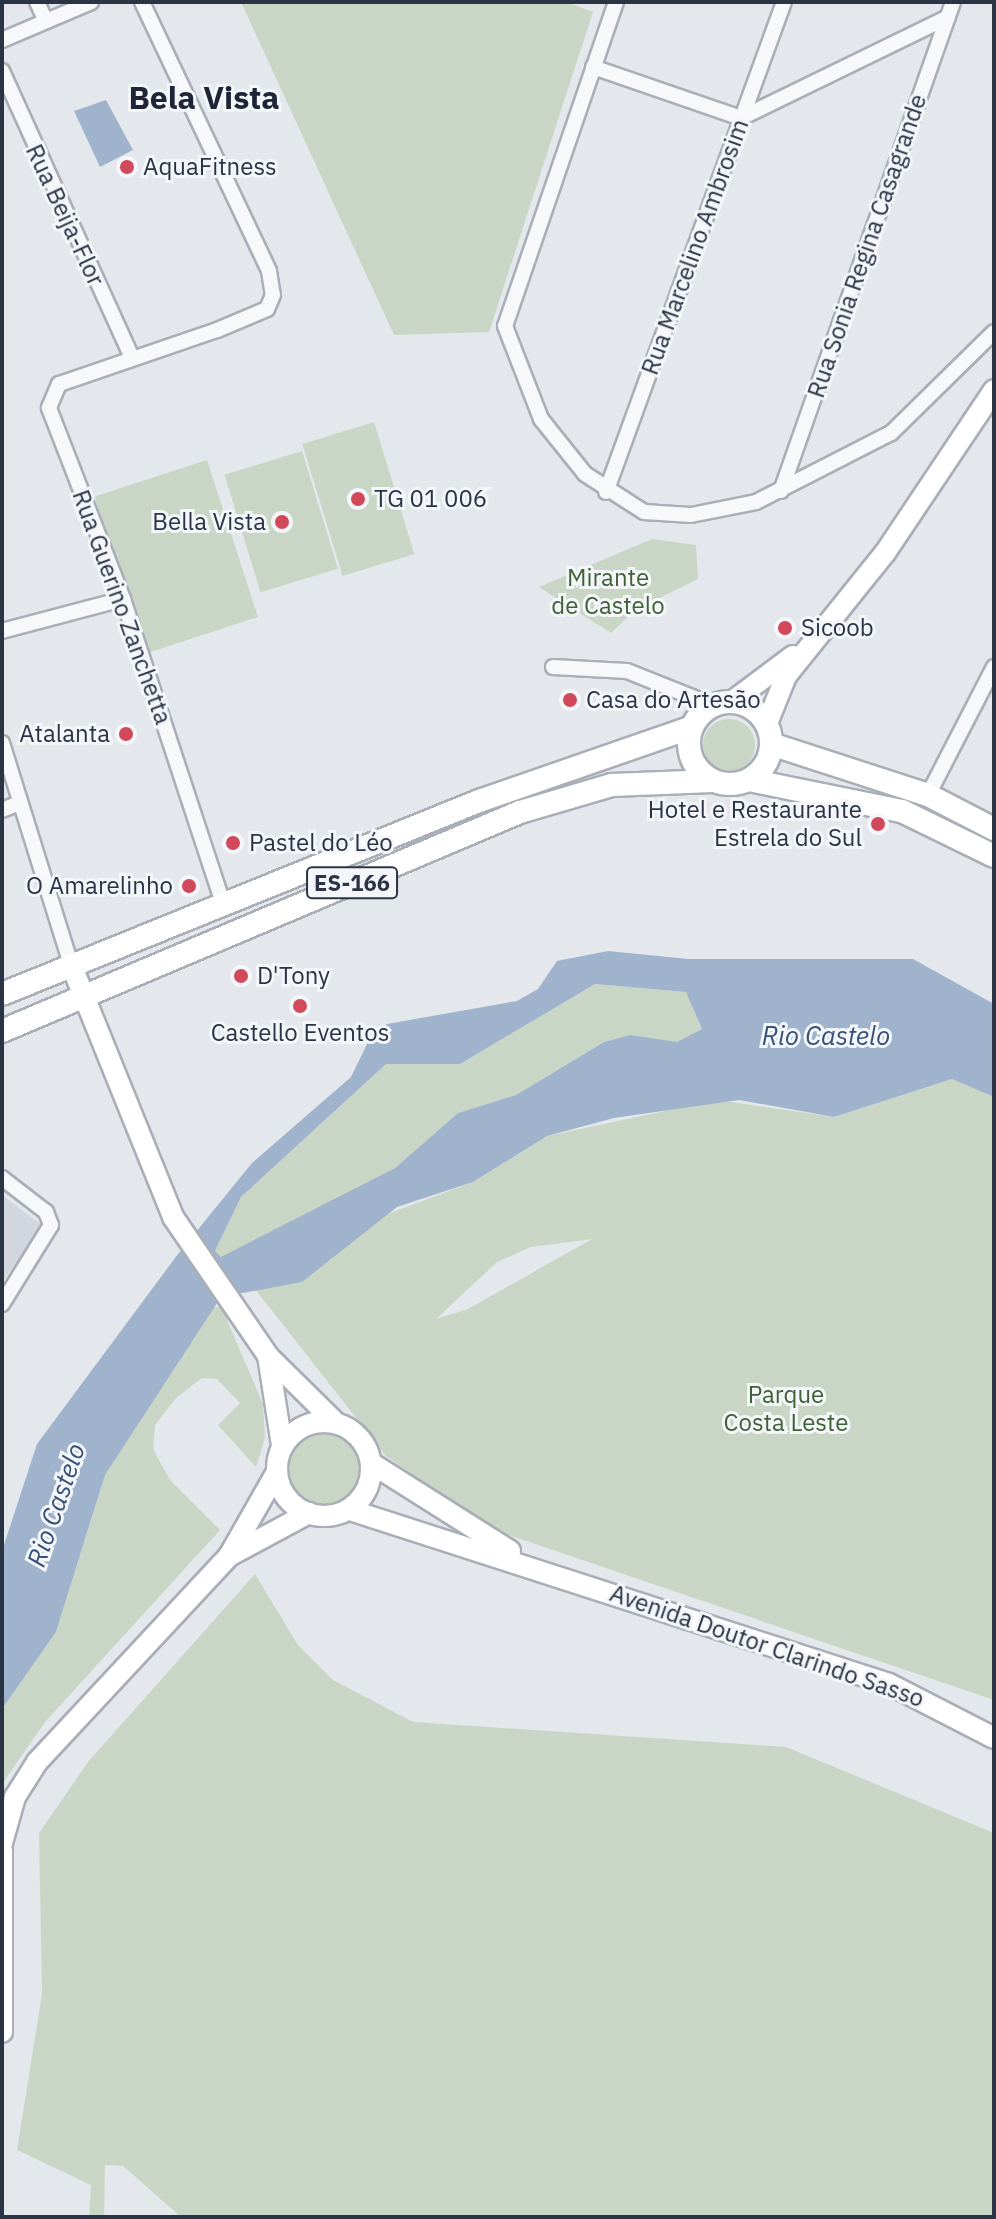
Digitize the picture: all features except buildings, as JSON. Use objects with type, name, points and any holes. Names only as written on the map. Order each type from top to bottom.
[{"type":"main road","points":[[749,780],[766,764],[771,744],[768,721],[774,696],[803,650],[885,553],[994,390]]},
{"type":"main road","points":[[713,781],[693,762],[692,726],[711,701],[803,650]]},
{"type":"main road","points":[[711,701],[768,721]]},
{"type":"main road","name":"ES-166","points":[[2,994],[71,964],[224,907],[479,801],[692,726]]},
{"type":"main road","name":"ES-166","points":[[771,744],[928,795],[994,856]]},
{"type":"main road","name":"ES-166","points":[[2,1031],[82,995],[569,796],[646,780],[749,780],[949,817],[994,829]]},
{"type":"main road","name":"Avenida Doutor Clarindo Sasso","points":[[71,964],[173,1217],[268,1356],[374,1465],[534,1566]]},
{"type":"main road","name":"Avenida Doutor Clarindo Sasso","points":[[229,1556],[277,1472],[282,1445],[268,1356]]},
{"type":"main road","points":[[282,1445],[303,1424],[333,1420]]},
{"type":"main road","points":[[350,1510],[368,1491],[374,1465]]},
{"type":"main road","points":[[277,1472],[293,1504],[309,1513]]},
{"type":"main road","name":"Avenida Doutor Clarindo Sasso","points":[[309,1513],[350,1510],[534,1566],[889,1684],[994,1738]]},
{"type":"main road","points":[[2,1843],[15,1797],[37,1762],[229,1556],[309,1513]]},
{"type":"main road","points":[[2,1850],[2,2032]]},
{"type":"street","points":[[37,2],[45,19]]},
{"type":"street","points":[[2,40],[45,19],[91,2]]},
{"type":"street","points":[[132,358],[267,309],[273,282],[142,2]]},
{"type":"street","points":[[616,2],[505,326],[541,419],[606,492],[644,512],[691,515],[781,491],[891,433],[994,332]]},
{"type":"street","name":"Rua Marcelino Ambrosim","points":[[606,492],[784,2]]},
{"type":"street","name":"Rua Sonia Regina Casagrande","points":[[781,491],[953,2]]},
{"type":"street","points":[[593,67],[741,118],[948,17]]},
{"type":"street","name":"Rua Beija-Flor","points":[[2,71],[132,358]]},
{"type":"street","name":"Rua Guerino Zanchetta","points":[[132,358],[59,384],[49,401],[123,599],[224,907]]},
{"type":"street","points":[[2,631],[123,599]]},
{"type":"street","points":[[553,667],[627,671],[711,701]]},
{"type":"street","points":[[928,795],[994,667]]},
{"type":"street","points":[[2,743],[71,964]]},
{"type":"street","points":[[2,810],[19,803]]},
{"type":"street","points":[[2,1178],[46,1212],[51,1225],[2,1304]]},
{"type":"shaded area","points":[[2,1195],[42,1225],[2,1282]]},
{"type":"green space","points":[[241,2],[566,2],[593,12],[489,332],[394,335]]},
{"type":"green space","name":"TG 01 006","points":[[374,422],[414,554],[343,576],[302,444]]},
{"type":"green space","name":"Bella Vista","points":[[302,451],[338,569],[261,592],[225,475]]},
{"type":"green space","points":[[207,460],[258,617],[146,653],[95,496]]},
{"type":"green space","name":"Mirante de Castelo","points":[[652,539],[696,545],[698,579],[635,610],[611,633],[539,587]]},
{"type":"green space","points":[[729,719],[747,727],[755,745],[747,763],[729,771],[711,763],[703,745],[711,727]]},
{"type":"green space","points":[[595,984],[687,992],[702,1029],[677,1043],[631,1035],[604,1042],[516,1095],[458,1113],[395,1168],[221,1258],[215,1251],[241,1197],[386,1064],[460,1064]]},
{"type":"green space","name":"Parque Costa Leste","points":[[952,1079],[994,1097],[994,1700],[491,1529],[386,1456],[255,1289],[302,1282],[369,1221],[473,1182],[547,1136],[717,1100],[834,1117]],"holes":[[[592,1239],[468,1309],[436,1319],[497,1262],[531,1247]]]},
{"type":"green space","points":[[221,1306],[263,1404],[265,1438],[256,1467],[218,1425],[240,1403],[217,1379],[202,1378],[176,1398],[155,1425],[153,1449],[170,1480],[220,1530],[45,1722],[2,1784],[2,1709],[56,1632],[105,1475],[212,1308]]},
{"type":"green space","points":[[325,1434],[339,1437],[351,1445],[359,1457],[362,1471],[359,1485],[351,1497],[339,1505],[325,1508],[311,1505],[299,1497],[291,1485],[288,1471],[291,1457],[299,1445],[311,1437]]},
{"type":"green space","points":[[255,1574],[298,1645],[333,1680],[413,1722],[786,1747],[994,1833],[994,2217],[181,2217],[123,2166],[105,2165],[104,2217],[89,2217],[91,2185],[17,2150],[42,1994],[39,1833],[88,1762]]},
{"type":"water","points":[[106,100],[133,150],[100,167],[74,111]]},
{"type":"water","name":"Rio Castelo","points":[[608,951],[688,959],[913,959],[994,1004],[994,1097],[952,1079],[834,1117],[739,1100],[614,1118],[547,1136],[473,1182],[397,1207],[302,1282],[221,1297],[105,1475],[56,1632],[2,1709],[2,1551],[37,1444],[178,1254],[252,1163],[351,1077],[368,1042],[387,1024],[517,1001],[538,989],[557,961]],"holes":[[[595,984],[686,992],[702,1029],[677,1042],[630,1035],[604,1042],[516,1095],[458,1113],[395,1168],[221,1257],[215,1251],[241,1197],[386,1064],[460,1064]]]},
{"type":"place","name":"AquaFitness","points":[[127,167]]},
{"type":"place","name":"TG 01 006","points":[[358,499]]},
{"type":"place","name":"Bella Vista","points":[[282,522]]},
{"type":"place","name":"Sicoob","points":[[785,628]]},
{"type":"place","name":"Casa do Artesão","points":[[570,700]]},
{"type":"place","name":"Atalanta","points":[[126,734]]},
{"type":"place","name":"Hotel e Restaurante Estrela do Sul","points":[[878,824]]},
{"type":"place","name":"Pastel do Léo","points":[[233,843]]},
{"type":"place","name":"O Amarelinho","points":[[189,886]]},
{"type":"place","name":"D'Tony","points":[[241,976]]},
{"type":"place","name":"Castello Eventos","points":[[300,1006]]},
{"type":"district","name":"Bela Vista","points":[[204,97]]}]
